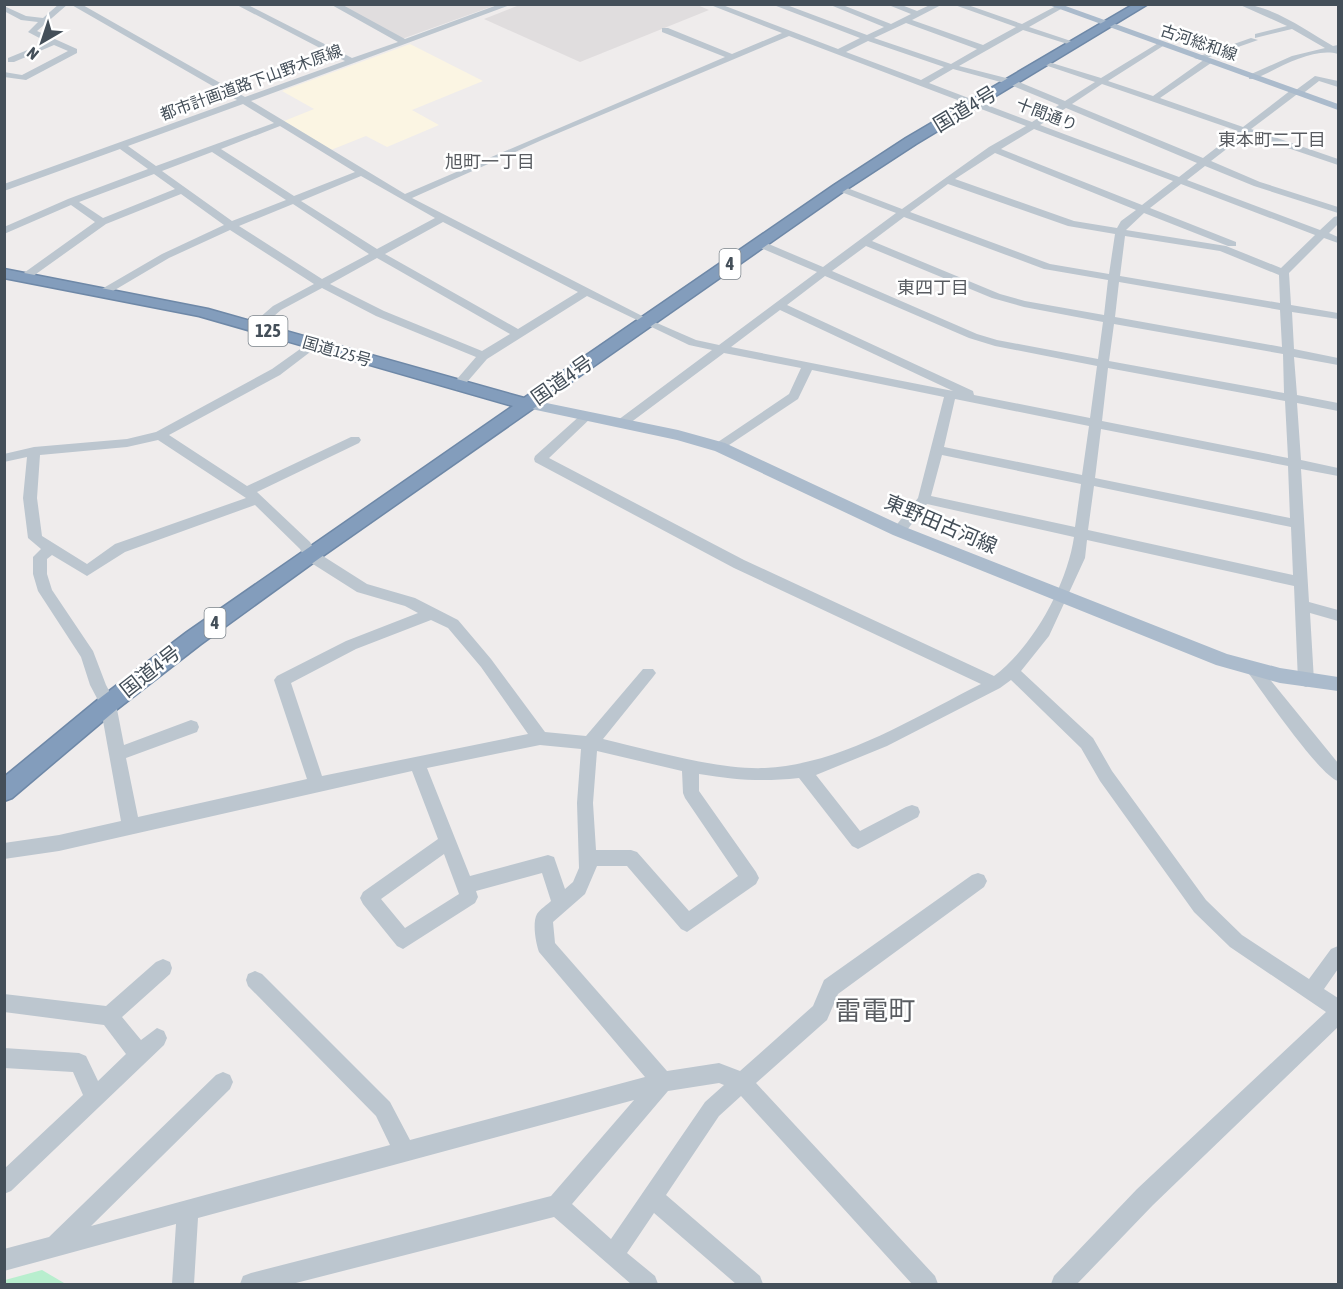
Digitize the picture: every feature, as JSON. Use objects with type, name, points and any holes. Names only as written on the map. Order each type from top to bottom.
[{"type":"highway","name":"国道4号","points":[[4,791],[108,704],[194,638],[839,188],[911,141],[1143,4]]},
{"type":"highway","name":"国道125号","points":[[4,273],[182,307],[457,386],[528,404]]},
{"type":"main road","name":"古河総和線","points":[[1054,6],[1338,107]]},
{"type":"main road","name":"東野田古河線","points":[[528,404],[622,423],[720,447],[900,531],[1222,660],[1254,670],[1306,681],[1338,684]]},
{"type":"street","points":[[4,74],[23,78],[74,51],[32,32],[64,4]]},
{"type":"street","points":[[74,4],[243,100],[404,198],[646,322],[693,343],[807,368],[1338,472]]},
{"type":"street","points":[[238,4],[351,61]]},
{"type":"street","points":[[334,4],[404,42]]},
{"type":"street","name":"都市計画道路下山野木原線","points":[[4,188],[509,4]]},
{"type":"street","points":[[775,4],[866,39],[1011,82],[1280,192],[1338,210]]},
{"type":"street","points":[[832,4],[891,27]]},
{"type":"street","points":[[890,4],[917,14]]},
{"type":"street","points":[[838,52],[939,4]]},
{"type":"street","points":[[956,4],[1019,28],[1074,45]]},
{"type":"street","points":[[1242,4],[1294,26],[1336,49]]},
{"type":"street","name":"十間通り","points":[[717,5],[1338,240]]},
{"type":"street","points":[[922,83],[1054,6]]},
{"type":"street","points":[[5,8],[24,18],[45,21]]},
{"type":"street","points":[[905,21],[983,48]]},
{"type":"street","points":[[1154,99],[1203,59],[1294,26]]},
{"type":"street","points":[[665,30],[732,57]]},
{"type":"street","points":[[404,198],[789,33]]},
{"type":"street","points":[[8,60],[56,41]]},
{"type":"street","points":[[622,423],[947,180],[992,149],[1160,44]]},
{"type":"street","points":[[1252,77],[1295,58],[1336,49]]},
{"type":"street","points":[[8,60],[41,68]]},
{"type":"street","points":[[1045,62],[1338,162]]},
{"type":"street","points":[[4,851],[59,843],[317,784],[540,738],[590,743],[690,766],[739,774],[764,776],[814,770],[868,747],[995,684],[1012,671],[1042,636],[1078,558],[1090,481],[1120,232],[1125,223],[1296,92],[1318,78],[1338,84]]},
{"type":"street","points":[[4,231],[72,201],[280,123]]},
{"type":"street","points":[[121,145],[233,226],[321,283],[394,320],[483,356]]},
{"type":"street","points":[[213,148],[377,254],[519,334]]},
{"type":"street","points":[[992,149],[1286,269]]},
{"type":"street","points":[[104,292],[134,272],[169,254],[361,172]]},
{"type":"street","points":[[947,180],[1072,224],[1222,248],[1286,269]]},
{"type":"street","points":[[839,188],[1048,267],[1338,316]]},
{"type":"street","points":[[26,277],[102,222],[182,190]]},
{"type":"street","points":[[72,201],[102,222]]},
{"type":"street","points":[[255,327],[277,308],[443,218]]},
{"type":"street","points":[[1306,681],[1292,399],[1287,351],[1286,269],[1338,219]]},
{"type":"street","points":[[865,242],[1010,300],[1338,361]]},
{"type":"street","points":[[760,244],[985,340],[1338,407]]},
{"type":"street","points":[[457,386],[483,356],[586,291]]},
{"type":"street","points":[[779,306],[984,403]]},
{"type":"street","points":[[4,458],[34,451],[127,443],[160,435],[276,372],[314,344]]},
{"type":"street","points":[[720,447],[794,396],[807,368]]},
{"type":"street","points":[[900,531],[924,499],[935,448],[950,396]]},
{"type":"street","points":[[587,416],[540,459],[739,564],[995,684]]},
{"type":"street","points":[[160,435],[252,496],[305,546],[310,555],[362,588],[410,602],[453,624],[486,663],[540,738]]},
{"type":"street","points":[[34,451],[30,498],[35,538],[87,571],[120,548],[252,496],[355,440]]},
{"type":"street","points":[[935,448],[1298,524]]},
{"type":"street","points":[[924,499],[1301,582]]},
{"type":"street","points":[[51,548],[40,557],[40,574],[45,591],[88,656],[98,685],[108,704],[131,827]]},
{"type":"street","points":[[1303,606],[1338,615]]},
{"type":"street","points":[[317,784],[282,680],[351,645],[433,613]]},
{"type":"street","points":[[1254,670],[1318,753],[1338,774]]},
{"type":"street","points":[[1012,671],[1087,743],[1106,776],[1200,906],[1236,941],[1338,1009]]},
{"type":"street","points":[[648,673],[590,743],[585,803],[588,868],[579,888],[544,919],[546,946],[663,1082]]},
{"type":"street","points":[[116,755],[191,727]]},
{"type":"street","points":[[418,765],[469,897],[404,940],[369,898],[447,842]]},
{"type":"street","points":[[588,858],[631,858],[687,923],[750,878],[691,793],[690,766]]},
{"type":"street","points":[[802,771],[858,840],[912,812]]},
{"type":"street","points":[[465,886],[548,863],[561,903]]},
{"type":"street","points":[[613,1256],[712,1109],[820,1013],[831,987],[978,881]]},
{"type":"street","points":[[1311,992],[1338,955]]},
{"type":"street","points":[[109,1016],[163,968]]},
{"type":"street","points":[[255,980],[383,1109],[404,1151]]},
{"type":"street","points":[[4,1003],[109,1016],[140,1055]]},
{"type":"street","points":[[1062,1284],[1145,1197],[1338,1014]]},
{"type":"street","points":[[4,1184],[157,1038]]},
{"type":"street","points":[[4,1058],[79,1063],[95,1098]]},
{"type":"street","points":[[4,1260],[663,1082],[719,1073],[741,1081],[927,1284]]},
{"type":"street","points":[[54,1247],[223,1082]]},
{"type":"street","points":[[251,1284],[557,1205],[663,1082]]},
{"type":"street","points":[[652,1197],[753,1284]]},
{"type":"street","points":[[557,1205],[647,1284]]},
{"type":"street","points":[[183,1284],[188,1210]]},
{"type":"shaded area","points":[[522,4],[695,4],[709,10],[580,62],[484,19]]},
{"type":"shaded area","points":[[335,5],[496,5],[402,39]]},
{"type":"shaded area","points":[[410,44],[483,81],[412,110],[439,125],[387,147],[366,136],[331,150],[284,121],[314,109],[282,91]]},
{"type":"green space","points":[[42,1270],[64,1283],[5,1284],[5,1280]]},
{"type":"district","name":"東本町二丁目","points":[[1272,140]]},
{"type":"district","name":"旭町一丁目","points":[[490,162]]},
{"type":"district","name":"東四丁目","points":[[933,288]]},
{"type":"district","name":"雷電町","points":[[875,1011]]}]
